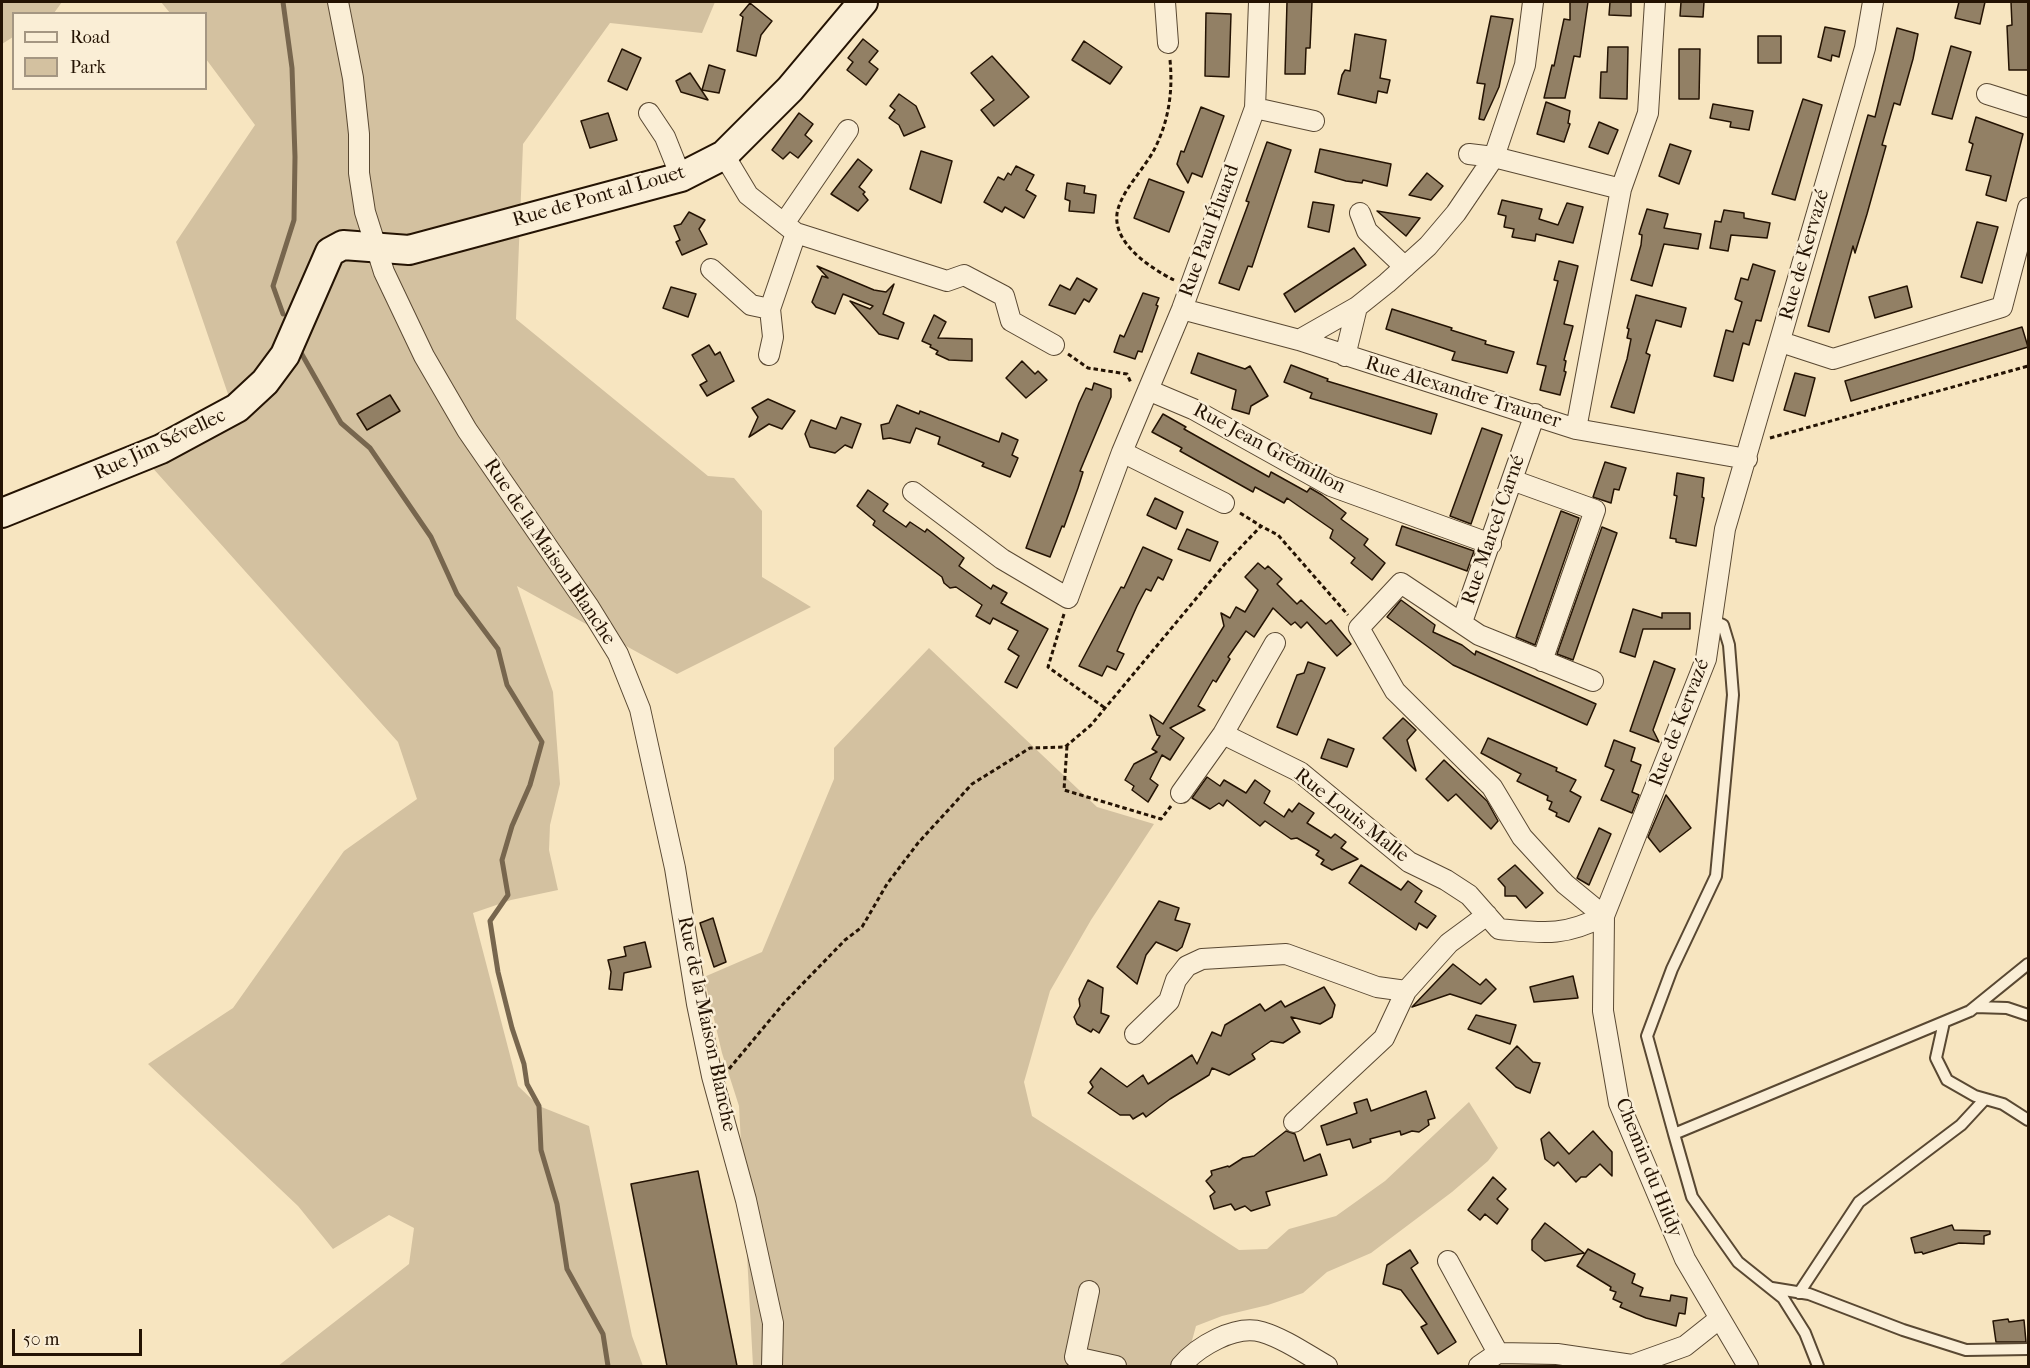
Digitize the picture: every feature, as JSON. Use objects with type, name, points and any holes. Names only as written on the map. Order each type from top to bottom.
[{"type":"street","name":"Rue de la Maison Blanche","points":[[338,2],[352,78],[363,202],[375,248],[429,366],[467,430],[618,654],[640,708],[675,868],[697,1004],[712,1076],[746,1200],[773,1323],[772,1366]]},
{"type":"street","name":"Rue de Pont al Louet","points":[[375,248],[409,250],[681,177],[724,155],[790,89],[863,2]]},
{"type":"street","points":[[1164,2],[1168,43]]},
{"type":"street","name":"Rue Paul Éluard","points":[[1068,598],[1122,452],[1182,309],[1255,108],[1259,2]]},
{"type":"street","points":[[1299,340],[1357,307],[1428,246],[1456,213],[1494,157],[1525,65],[1533,2]]},
{"type":"street","points":[[1576,429],[1621,189],[1648,113],[1655,2]]},
{"type":"street","name":"Rue de Kervazé","points":[[1604,916],[1706,659],[1725,529],[1865,48],[1874,2]]},
{"type":"street","points":[[1987,94],[2028,107]]},
{"type":"street","points":[[1255,108],[1314,121]]},
{"type":"street","points":[[649,113],[665,137],[681,177]]},
{"type":"street","points":[[769,355],[773,337],[770,309],[790,227],[848,130]]},
{"type":"street","points":[[1469,154],[1494,157],[1621,189]]},
{"type":"street","points":[[724,155],[748,195],[790,227],[946,281],[964,275],[1004,296],[1011,321],[1053,345]]},
{"type":"street","points":[[1781,342],[1833,359],[2002,307],[2028,208]]},
{"type":"street","points":[[1360,213],[1367,231],[1405,267]]},
{"type":"street","name":"Rue Jim Sévellec","points":[[4,507],[160,449],[237,408],[265,382],[285,355],[330,252],[343,245],[375,248]]},
{"type":"street","points":[[711,269],[752,305],[770,309]]},
{"type":"street","points":[[1344,356],[1357,307]]},
{"type":"street","name":"Rue Alexandre Trauner","points":[[1182,309],[1299,340],[1576,429],[1749,452]]},
{"type":"street","name":"Rue Jean Grémillon","points":[[1148,390],[1193,408],[1331,486],[1491,544]]},
{"type":"street","name":"Rue Marcel Carné","points":[[1359,628],[1401,583],[1462,622],[1535,414]]},
{"type":"street","points":[[1122,452],[1224,503]]},
{"type":"street","points":[[1512,480],[1595,510],[1542,661]]},
{"type":"street","points":[[913,492],[1002,559],[1068,598]]},
{"type":"street","points":[[1462,622],[1479,635],[1593,681]]},
{"type":"street","points":[[1359,628],[1395,692],[1492,787],[1522,837],[1565,884],[1604,916]]},
{"type":"street","points":[[1181,793],[1223,734],[1275,643]]},
{"type":"street","name":"Rue Louis Malle","points":[[1223,734],[1300,772],[1409,862],[1461,890],[1499,929],[1552,934],[1584,926],[1604,916]]},
{"type":"street","points":[[1294,1122],[1384,1038],[1406,991],[1449,943],[1487,915]]},
{"type":"street","name":"Chemin du Hildy","points":[[1604,916],[1603,1011],[1619,1103],[1685,1259],[1748,1366]]},
{"type":"street","points":[[1135,1034],[1168,1001],[1176,980],[1186,966],[1202,959],[1286,954],[1377,987],[1406,991]]},
{"type":"street","points":[[1448,1261],[1498,1353]]},
{"type":"street","points":[[1089,1291],[1075,1357],[1116,1366]]},
{"type":"street","points":[[1479,1366],[1498,1353],[1557,1354],[1632,1365],[1684,1346],[1719,1319]]},
{"type":"street","points":[[1180,1366],[1219,1336],[1259,1331],[1280,1339],[1327,1366]]},
{"type":"lane","points":[[1712,620],[1723,625],[1730,645],[1733,695],[1716,876],[1672,969],[1647,1036],[1692,1197],[1738,1262],[1783,1298],[1805,1333],[1818,1366]]},
{"type":"lane","points":[[1674,1134],[1944,1022],[1975,1007],[2028,964]]},
{"type":"lane","points":[[1975,1007],[2007,1008],[2028,1015]]},
{"type":"lane","points":[[1944,1022],[1936,1059],[1947,1080],[1975,1096],[2003,1104],[2028,1120]]},
{"type":"lane","points":[[1799,1293],[1858,1203],[1961,1125],[1985,1099]]},
{"type":"lane","points":[[1770,1288],[1799,1293],[1966,1350],[2028,1349]]},
{"type":"path","points":[[1168,43],[1173,89],[1167,115],[1156,147],[1118,209],[1117,227],[1125,241],[1140,256],[1166,276],[1189,288]]},
{"type":"path","points":[[1053,345],[1088,368],[1127,374],[1130,376],[1132,386],[1148,390]]},
{"type":"path","points":[[1749,452],[2028,366]]},
{"type":"path","points":[[1224,503],[1278,535],[1359,628]]},
{"type":"path","points":[[712,1076],[727,1071],[784,1002],[798,991],[845,940],[862,927],[893,876],[918,843],[972,784],[1030,748],[1067,746],[1106,708],[1224,565],[1261,526]]},
{"type":"path","points":[[1068,598],[1048,667],[1106,708]]},
{"type":"path","points":[[1067,746],[1064,790],[1161,819],[1181,793]]},
{"type":"green space","points":[[2,2],[62,2],[55,12],[12,12],[12,38],[2,44]]},
{"type":"green space","points":[[161,2],[715,2],[702,33],[610,23],[523,144],[516,319],[708,476],[734,478],[762,511],[762,577],[811,607],[677,674],[517,586],[553,692],[560,784],[550,825],[549,850],[558,890],[511,900],[473,913],[518,1086],[539,1106],[589,1126],[632,1336],[643,1366],[278,1366],[409,1264],[414,1228],[389,1215],[333,1249],[298,1206],[148,1064],[233,1008],[344,851],[417,799],[398,742],[150,465],[229,397],[176,242],[255,125],[207,60],[207,12],[169,12]]},
{"type":"green space","points":[[929,648],[1097,807],[1154,824],[1091,920],[1050,991],[1024,1082],[1032,1116],[1239,1250],[1267,1249],[1289,1229],[1336,1216],[1385,1181],[1469,1102],[1498,1148],[1488,1161],[1452,1192],[1371,1253],[1327,1272],[1303,1293],[1268,1305],[1222,1316],[1196,1326],[1185,1366],[753,1366],[739,1106],[722,1053],[704,977],[762,952],[834,779],[834,748]]},
{"type":"building","points":[[1287,2],[1312,2],[1310,48],[1306,48],[1305,74],[1285,74]]},
{"type":"building","points":[[1570,2],[1588,2],[1580,57],[1574,56],[1565,98],[1544,98],[1552,65],[1554,66],[1564,19],[1570,20]]},
{"type":"building","points":[[1610,2],[1631,2],[1631,16],[1609,15]]},
{"type":"building","points":[[1681,2],[1704,2],[1703,17],[1680,16]]},
{"type":"building","points":[[1959,2],[1985,2],[1980,24],[1955,18]]},
{"type":"building","points":[[2011,2],[2028,2],[2028,70],[2009,70],[2007,26],[2012,25]]},
{"type":"building","points":[[750,3],[772,21],[761,35],[756,56],[737,51],[743,17],[740,15]]},
{"type":"building","points":[[1206,13],[1231,14],[1229,77],[1205,76]]},
{"type":"building","points":[[1491,16],[1513,19],[1499,87],[1484,120],[1479,119],[1485,84],[1477,83]]},
{"type":"building","points":[[1825,27],[1845,31],[1839,57],[1832,55],[1831,61],[1818,57]]},
{"type":"building","points":[[1897,28],[1918,34],[1913,59],[1900,105],[1894,103],[1882,145],[1886,146],[1867,214],[1855,253],[1853,246],[1829,332],[1808,326],[1868,115],[1875,117]]},
{"type":"building","points":[[1355,34],[1386,40],[1380,78],[1390,80],[1387,93],[1378,91],[1376,103],[1338,94],[1342,75],[1345,70],[1350,71]]},
{"type":"building","points":[[1758,36],[1781,36],[1781,63],[1758,63]]},
{"type":"building","points":[[863,39],[878,51],[869,62],[878,69],[866,85],[847,70],[853,62],[848,58]]},
{"type":"building","points":[[1084,41],[1122,67],[1110,84],[1072,60]]},
{"type":"building","points":[[1951,46],[1971,52],[1952,119],[1932,114]]},
{"type":"building","points":[[1608,47],[1628,47],[1627,99],[1600,98],[1601,72],[1607,72]]},
{"type":"building","points":[[622,49],[641,58],[627,90],[608,81]]},
{"type":"building","points":[[1679,49],[1700,49],[1699,99],[1679,99]]},
{"type":"building","points":[[992,56],[1029,97],[994,126],[981,110],[994,100],[971,73]]},
{"type":"building","points":[[709,65],[725,70],[719,93],[702,90]]},
{"type":"building","points":[[690,73],[708,100],[681,92],[676,81]]},
{"type":"building","points":[[899,94],[916,106],[925,127],[904,136],[899,125],[889,118],[895,110],[890,106]]},
{"type":"building","points":[[1803,99],[1822,105],[1795,200],[1772,194]]},
{"type":"building","points":[[1546,102],[1570,111],[1568,123],[1570,124],[1564,142],[1537,134]]},
{"type":"building","points":[[1713,104],[1753,111],[1749,130],[1730,127],[1731,122],[1710,118]]},
{"type":"building","points":[[1201,107],[1224,116],[1202,177],[1192,173],[1188,183],[1177,164]]},
{"type":"building","points":[[608,113],[617,140],[590,148],[581,121]]},
{"type":"building","points":[[799,113],[813,124],[805,135],[812,141],[798,158],[790,152],[783,159],[772,150]]},
{"type":"building","points":[[1976,117],[2023,134],[2006,201],[1986,195],[1991,176],[1966,170],[1973,144],[1969,142]]},
{"type":"building","points":[[1599,122],[1618,130],[1608,154],[1589,147]]},
{"type":"building","points":[[1267,142],[1291,150],[1252,267],[1248,266],[1239,290],[1219,283],[1249,202],[1246,201]]},
{"type":"building","points":[[1670,144],[1691,151],[1679,184],[1659,176]]},
{"type":"building","points":[[1320,149],[1391,164],[1387,186],[1363,180],[1362,183],[1346,181],[1315,172]]},
{"type":"building","points":[[921,151],[952,161],[941,203],[910,189]]},
{"type":"building","points":[[858,159],[872,170],[859,187],[865,192],[863,194],[868,200],[858,211],[831,194]]},
{"type":"building","points":[[1016,166],[1034,175],[1026,190],[1036,196],[1024,218],[1005,207],[1002,212],[984,202],[998,177],[1004,180],[1008,173],[1011,175]]},
{"type":"building","points":[[1427,173],[1443,186],[1431,200],[1409,195]]},
{"type":"building","points":[[1149,179],[1184,192],[1169,232],[1134,218]]},
{"type":"building","points":[[1067,183],[1085,186],[1084,193],[1096,195],[1094,213],[1069,211],[1070,201],[1065,199]]},
{"type":"building","points":[[1502,200],[1542,209],[1539,219],[1558,225],[1567,203],[1583,207],[1573,243],[1536,234],[1535,241],[1512,237],[1514,229],[1504,227],[1506,216],[1498,214]]},
{"type":"building","points":[[1313,202],[1334,205],[1329,232],[1308,227]]},
{"type":"building","points":[[1647,209],[1668,214],[1664,228],[1701,234],[1698,249],[1664,244],[1652,286],[1631,280],[1641,245],[1642,235],[1639,234]]},
{"type":"building","points":[[1724,210],[1744,213],[1744,218],[1770,223],[1767,238],[1731,235],[1728,251],[1710,248],[1715,221],[1721,222]]},
{"type":"building","points":[[1377,211],[1420,218],[1406,236]]},
{"type":"building","points":[[689,212],[705,220],[699,229],[707,244],[682,255],[676,242],[680,240],[674,226],[681,224]]},
{"type":"building","points":[[1977,222],[1998,227],[1982,283],[1961,277]]},
{"type":"building","points":[[1354,248],[1366,265],[1295,312],[1284,294]]},
{"type":"building","points":[[1559,261],[1578,266],[1564,324],[1573,326],[1564,360],[1566,361],[1564,371],[1566,372],[1560,395],[1540,390],[1546,366],[1537,364],[1558,281],[1554,280]]},
{"type":"building","points":[[1753,264],[1775,271],[1761,321],[1756,320],[1749,345],[1743,343],[1733,381],[1714,376],[1726,330],[1733,332],[1742,302],[1735,299],[1741,278],[1748,280]]},
{"type":"building","points":[[817,266],[874,290],[886,292],[894,284],[883,314],[904,323],[898,339],[879,334],[850,301],[870,309],[873,306],[843,294],[835,314],[816,307],[812,302],[822,276],[828,278]]},
{"type":"building","points":[[1077,278],[1097,289],[1089,302],[1084,299],[1075,314],[1049,305],[1060,285],[1070,290]]},
{"type":"building","points":[[1907,286],[1912,307],[1875,318],[1869,297]]},
{"type":"building","points":[[671,287],[696,294],[688,317],[663,308]]},
{"type":"building","points":[[1143,293],[1159,298],[1142,352],[1138,351],[1135,359],[1114,352],[1120,335],[1124,337]]},
{"type":"building","points":[[1636,295],[1686,308],[1681,327],[1656,320],[1646,353],[1650,355],[1634,413],[1611,407],[1627,359],[1631,339],[1627,338],[1629,329],[1627,328]]},
{"type":"building","points":[[1392,309],[1452,328],[1451,330],[1486,341],[1485,344],[1514,352],[1507,373],[1452,360],[1455,352],[1386,329]]},
{"type":"building","points":[[934,315],[946,322],[938,338],[972,339],[972,361],[949,360],[936,354],[938,351],[922,341]]},
{"type":"building","points":[[2022,327],[2028,347],[1851,401],[1845,381]]},
{"type":"building","points":[[709,345],[715,355],[720,352],[734,381],[707,396],[700,385],[707,381],[692,355]]},
{"type":"building","points":[[1198,353],[1245,369],[1250,366],[1268,396],[1251,406],[1249,414],[1232,409],[1236,390],[1191,373]]},
{"type":"building","points":[[1022,361],[1035,374],[1038,371],[1047,380],[1026,398],[1006,378]]},
{"type":"building","points":[[1291,365],[1328,379],[1327,381],[1437,414],[1431,434],[1310,398],[1312,393],[1284,382]]},
{"type":"building","points":[[1795,373],[1815,378],[1805,416],[1784,410]]},
{"type":"building","points":[[1094,383],[1111,389],[1111,397],[1080,471],[1083,472],[1078,488],[1050,557],[1026,548],[1079,403],[1086,388],[1092,390]]},
{"type":"building","points":[[390,395],[400,411],[367,430],[357,414]]},
{"type":"building","points":[[768,399],[795,411],[782,429],[769,424],[749,437],[758,417],[752,408]]},
{"type":"building","points":[[897,405],[919,414],[920,411],[999,442],[1002,433],[1018,440],[1012,455],[1018,458],[1010,477],[982,466],[984,463],[938,444],[940,437],[916,428],[910,443],[890,438],[883,439],[881,425],[889,423]]},
{"type":"building","points":[[1163,414],[1186,427],[1184,429],[1269,477],[1271,472],[1307,492],[1310,488],[1322,495],[1346,513],[1341,519],[1368,539],[1364,545],[1385,563],[1372,580],[1351,563],[1355,558],[1330,538],[1333,530],[1287,498],[1284,503],[1255,487],[1253,492],[1180,451],[1182,448],[1152,432]]},
{"type":"building","points":[[841,417],[861,424],[852,448],[845,445],[835,453],[810,447],[805,434],[811,420],[836,429]]},
{"type":"building","points":[[1482,428],[1502,435],[1471,524],[1450,516]]},
{"type":"building","points":[[1605,462],[1626,468],[1619,490],[1614,489],[1611,503],[1593,497]]},
{"type":"building","points":[[1677,473],[1704,478],[1702,497],[1704,498],[1696,546],[1676,542],[1676,539],[1670,538],[1677,496],[1674,495]]},
{"type":"building","points":[[868,490],[888,504],[883,511],[906,527],[910,522],[925,532],[927,529],[964,558],[959,566],[991,589],[993,585],[1007,593],[1001,603],[1048,629],[1017,688],[1005,682],[1019,656],[1008,649],[1018,631],[993,618],[990,624],[976,616],[982,605],[956,587],[950,588],[944,583],[942,577],[873,525],[875,521],[857,506]]},
{"type":"building","points":[[1155,498],[1183,512],[1176,529],[1147,515]]},
{"type":"building","points":[[1561,511],[1579,518],[1535,645],[1516,637]]},
{"type":"building","points":[[1402,526],[1474,551],[1467,571],[1396,545]]},
{"type":"building","points":[[1602,527],[1617,533],[1573,660],[1557,654]]},
{"type":"building","points":[[1187,529],[1218,542],[1210,561],[1178,549]]},
{"type":"building","points":[[1143,547],[1172,560],[1163,580],[1158,577],[1151,591],[1146,589],[1137,606],[1117,651],[1124,654],[1116,670],[1107,666],[1102,676],[1079,666],[1121,587],[1124,588]]},
{"type":"building","points":[[1258,563],[1265,569],[1268,566],[1282,579],[1277,584],[1297,604],[1301,600],[1326,624],[1331,620],[1351,644],[1337,656],[1307,622],[1301,628],[1295,622],[1291,625],[1273,608],[1254,637],[1246,631],[1228,657],[1230,659],[1216,682],[1213,680],[1198,706],[1205,710],[1170,728],[1184,738],[1170,760],[1162,755],[1150,779],[1158,785],[1148,802],[1132,790],[1134,786],[1125,780],[1134,764],[1157,752],[1152,749],[1160,736],[1157,735],[1150,715],[1163,724],[1224,626],[1221,613],[1230,618],[1236,607],[1245,612],[1258,590],[1245,577]]},
{"type":"building","points":[[1401,600],[1435,625],[1433,632],[1462,645],[1475,655],[1476,651],[1596,704],[1587,725],[1453,665],[1387,617]]},
{"type":"building","points":[[1633,609],[1662,618],[1662,613],[1690,613],[1690,629],[1643,629],[1635,657],[1620,652]]},
{"type":"building","points":[[1654,661],[1675,669],[1653,730],[1659,742],[1630,731]]},
{"type":"building","points":[[1308,662],[1325,668],[1297,735],[1277,727],[1297,675],[1304,673]]},
{"type":"building","points":[[1403,718],[1416,730],[1407,740],[1416,771],[1383,738]]},
{"type":"building","points":[[1488,738],[1557,768],[1556,771],[1576,780],[1570,791],[1581,797],[1569,822],[1556,816],[1557,813],[1549,809],[1552,802],[1547,800],[1548,796],[1517,781],[1521,774],[1481,753]]},
{"type":"building","points":[[1328,739],[1354,749],[1347,767],[1321,758]]},
{"type":"building","points":[[1614,740],[1635,748],[1631,761],[1641,765],[1632,792],[1639,795],[1632,813],[1601,800],[1614,770],[1605,766]]},
{"type":"building","points":[[1444,760],[1487,801],[1498,821],[1491,829],[1456,794],[1448,801],[1426,779]]},
{"type":"building","points":[[1207,777],[1220,786],[1224,780],[1246,793],[1255,780],[1270,791],[1264,803],[1284,817],[1289,809],[1292,812],[1299,803],[1314,813],[1307,823],[1331,838],[1335,834],[1346,842],[1341,848],[1358,859],[1332,870],[1321,864],[1324,860],[1316,855],[1319,851],[1297,838],[1291,839],[1265,821],[1260,826],[1227,800],[1223,806],[1219,803],[1210,809],[1192,798]]},
{"type":"building","points":[[1666,795],[1691,828],[1660,852],[1648,837]]},
{"type":"building","points":[[1599,828],[1611,834],[1589,885],[1577,878]]},
{"type":"building","points":[[1361,865],[1401,890],[1408,881],[1422,891],[1415,902],[1436,916],[1427,928],[1419,923],[1416,930],[1349,883]]},
{"type":"building","points":[[1515,865],[1543,893],[1526,908],[1516,896],[1505,896],[1505,887],[1498,879]]},
{"type":"building","points":[[1159,901],[1179,908],[1175,920],[1190,924],[1182,947],[1177,951],[1156,942],[1146,955],[1137,984],[1117,967]]},
{"type":"building","points":[[713,918],[726,962],[714,967],[700,923]]},
{"type":"building","points":[[645,942],[651,967],[624,973],[622,990],[609,989],[611,972],[608,960],[626,956],[624,947]]},
{"type":"building","points":[[1453,964],[1480,985],[1486,979],[1496,989],[1481,1004],[1450,994],[1412,1007]]},
{"type":"building","points":[[1573,976],[1578,998],[1534,1002],[1530,987]]},
{"type":"building","points":[[1088,980],[1103,988],[1101,1013],[1109,1016],[1099,1033],[1093,1029],[1091,1032],[1077,1024],[1074,1017]]},
{"type":"building","points":[[1324,987],[1335,1005],[1332,1017],[1320,1024],[1291,1017],[1300,1032],[1283,1043],[1271,1041],[1252,1054],[1255,1059],[1229,1075],[1212,1068],[1209,1075],[1146,1117],[1143,1113],[1133,1119],[1130,1115],[1120,1115],[1088,1093],[1093,1087],[1090,1082],[1101,1068],[1127,1087],[1143,1075],[1148,1084],[1192,1055],[1197,1064],[1212,1032],[1221,1036],[1225,1025],[1260,1004],[1265,1011],[1281,1001],[1285,1007]]},
{"type":"building","points":[[1476,1015],[1516,1025],[1510,1044],[1468,1029]]},
{"type":"building","points":[[1517,1046],[1533,1062],[1540,1063],[1530,1093],[1516,1087],[1496,1068]]},
{"type":"building","points":[[1426,1091],[1435,1118],[1428,1120],[1429,1125],[1419,1132],[1412,1131],[1401,1135],[1400,1131],[1370,1139],[1371,1142],[1353,1148],[1350,1139],[1327,1145],[1321,1126],[1357,1113],[1354,1103],[1367,1099],[1371,1111]]},
{"type":"building","points":[[1286,1131],[1295,1134],[1304,1161],[1320,1154],[1327,1175],[1266,1192],[1270,1205],[1251,1211],[1245,1206],[1235,1210],[1231,1204],[1214,1209],[1210,1196],[1215,1192],[1206,1181],[1212,1175],[1211,1171],[1229,1167],[1243,1158],[1254,1156]]},
{"type":"building","points":[[1593,1131],[1612,1152],[1612,1176],[1600,1164],[1586,1177],[1581,1177],[1576,1182],[1558,1162],[1554,1166],[1545,1159],[1541,1139],[1549,1132],[1569,1154]]},
{"type":"building","points":[[698,1171],[737,1366],[667,1366],[631,1184]]},
{"type":"building","points":[[1493,1177],[1506,1189],[1497,1199],[1508,1209],[1497,1224],[1485,1214],[1480,1220],[1468,1210]]},
{"type":"building","points":[[1545,1223],[1584,1253],[1545,1261],[1532,1250],[1532,1240]]},
{"type":"building","points":[[1952,1225],[1954,1230],[1990,1231],[1990,1234],[1984,1236],[1984,1244],[1959,1243],[1923,1254],[1922,1252],[1915,1253],[1911,1238]]},
{"type":"building","points":[[1588,1249],[1635,1274],[1632,1283],[1643,1288],[1640,1296],[1670,1301],[1671,1295],[1687,1298],[1685,1314],[1679,1313],[1676,1326],[1646,1318],[1620,1307],[1622,1303],[1613,1299],[1616,1292],[1610,1290],[1611,1287],[1577,1266]]},
{"type":"building","points":[[1410,1250],[1418,1263],[1411,1268],[1456,1342],[1438,1354],[1421,1327],[1427,1324],[1401,1290],[1383,1284],[1387,1265]]},
{"type":"building","points":[[2008,1319],[2009,1322],[2024,1320],[2026,1342],[1996,1342],[1993,1321]]},
{"type":"waterway","points":[[283,2],[292,68],[295,157],[294,220],[273,286],[283,314]]},
{"type":"waterway","points":[[300,351],[341,423],[370,448],[431,537],[457,594],[498,649],[507,685],[542,742],[530,785],[512,826],[502,860],[508,895],[490,921],[498,972],[512,1028],[524,1064],[527,1084],[539,1106],[541,1150],[557,1204],[567,1269],[603,1334],[608,1366]]}]
